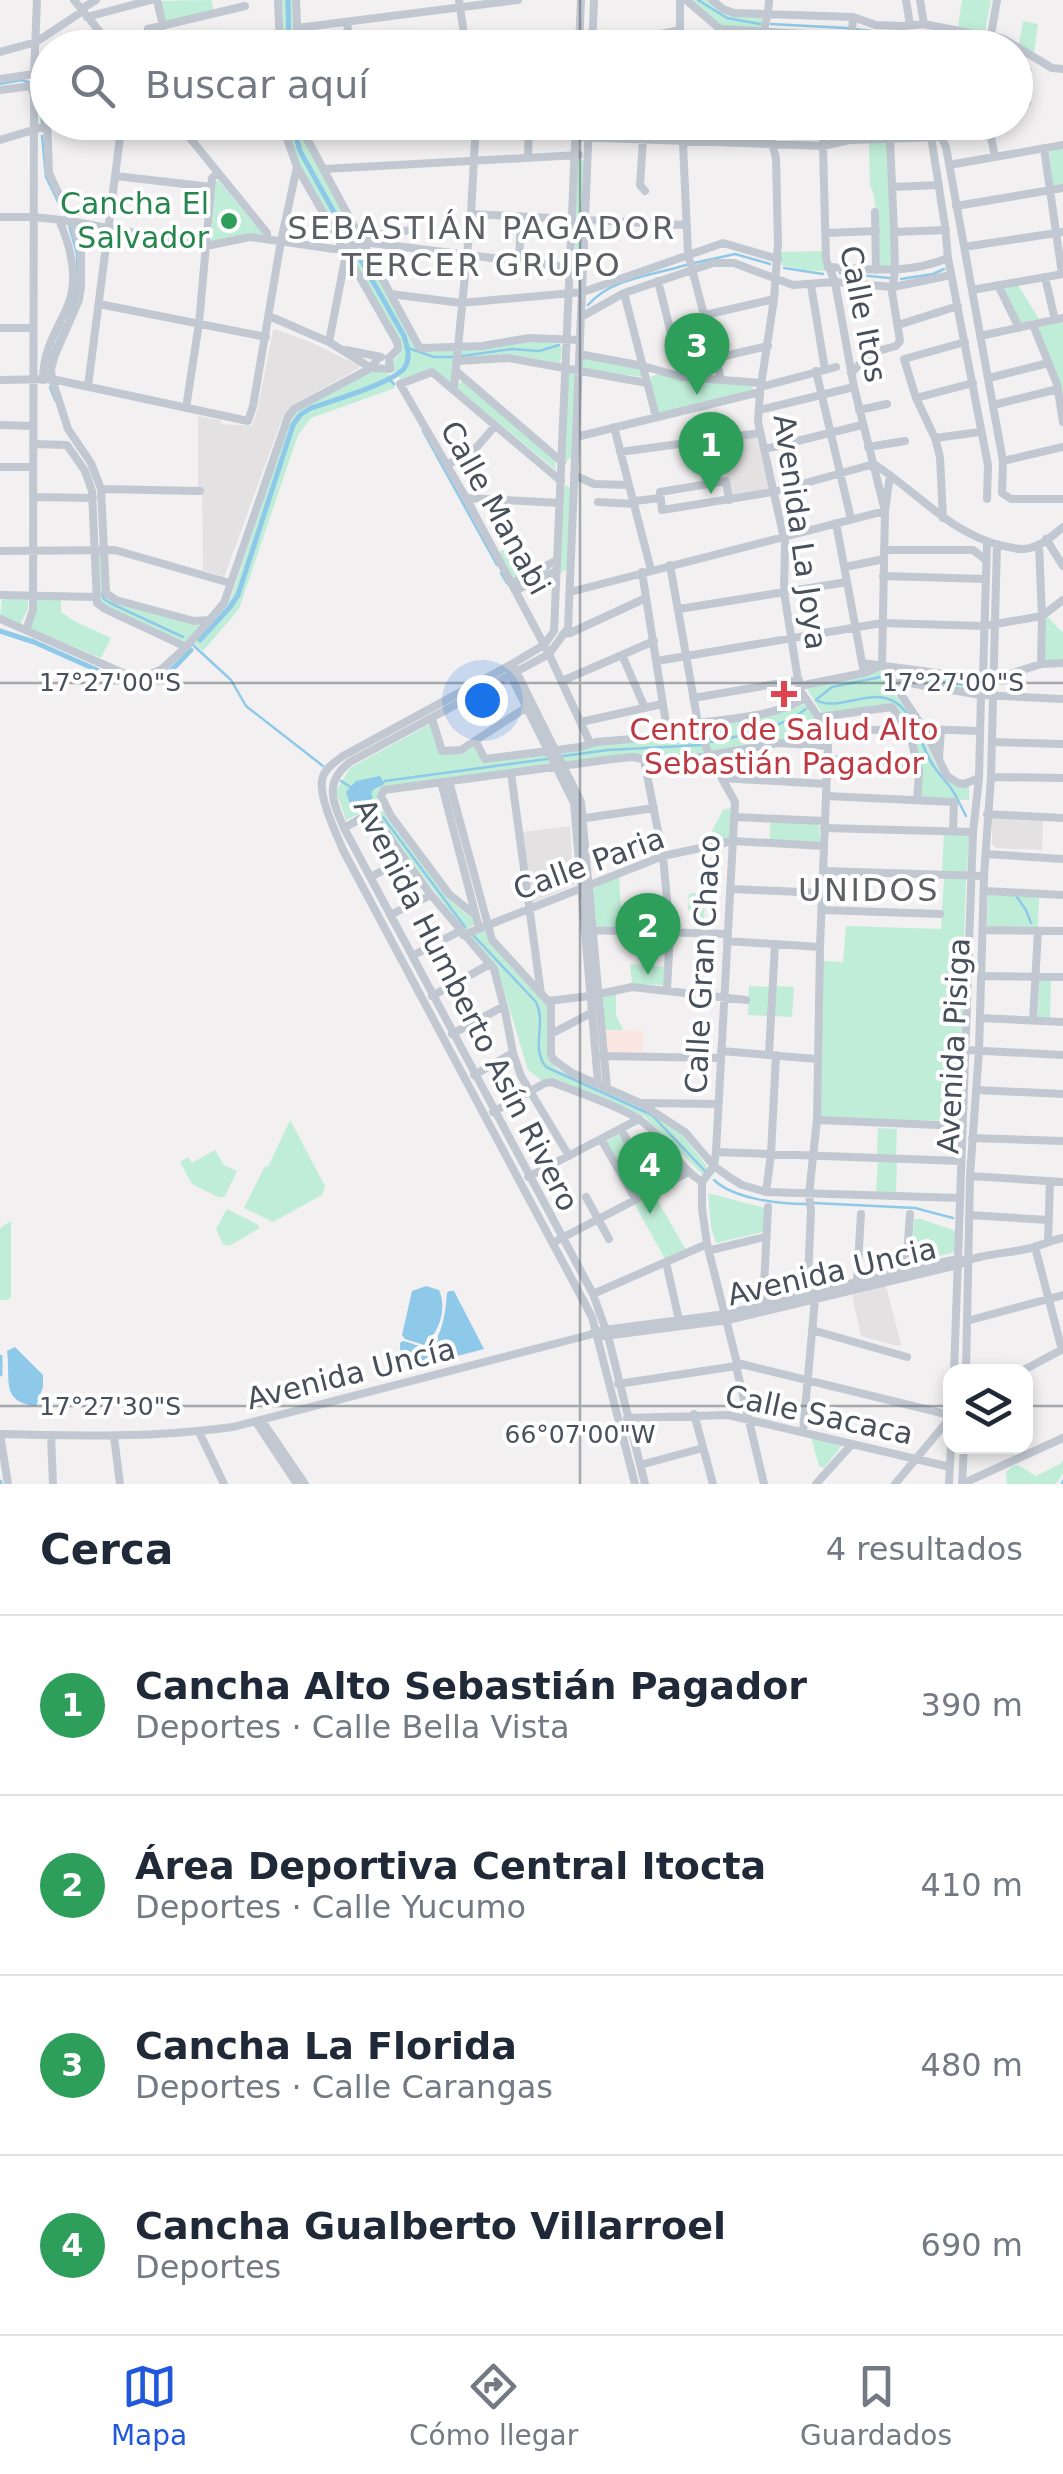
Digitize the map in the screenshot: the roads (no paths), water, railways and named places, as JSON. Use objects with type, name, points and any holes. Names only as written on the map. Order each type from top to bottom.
[{"type":"street","points":[[36,30],[37,0]]},
{"type":"street","points":[[74,0],[99,30]]},
{"type":"street","points":[[55,30],[96,0]]},
{"type":"street","points":[[84,12],[154,0],[163,26]]},
{"type":"street","points":[[213,0],[216,13]]},
{"type":"street","points":[[278,0],[279,30]]},
{"type":"street","points":[[296,0],[297,28],[459,4],[518,0]]},
{"type":"street","points":[[580,30],[581,0]]},
{"type":"street","points":[[594,30],[594,1],[606,0]]},
{"type":"street","points":[[680,30],[683,0]]},
{"type":"street","points":[[683,0],[720,28],[748,30]]},
{"type":"street","points":[[712,0],[734,13],[853,24],[924,24],[954,30]]},
{"type":"street","points":[[762,30],[769,14],[769,0]]},
{"type":"street","points":[[906,0],[910,25]]},
{"type":"street","points":[[920,0],[924,24]]},
{"type":"street","points":[[992,30],[997,0]]},
{"type":"street","points":[[459,4],[463,30]]},
{"type":"street","points":[[148,30],[245,6]]},
{"type":"street","points":[[347,22],[348,30]]},
{"type":"street","points":[[848,30],[853,24]]},
{"type":"street","points":[[0,52],[30,44]]},
{"type":"street","points":[[1033,57],[1062,70],[1063,59]]},
{"type":"street","points":[[0,79],[30,75]]},
{"type":"street","points":[[0,90],[30,87]]},
{"type":"street","points":[[0,140],[30,131]]},
{"type":"street","points":[[1044,148],[1063,136]]},
{"type":"street","points":[[26,630],[33,610],[35,140]]},
{"type":"street","points":[[48,140],[49,173],[81,251],[79,300],[48,380]]},
{"type":"street","points":[[88,386],[120,140]]},
{"type":"street","points":[[191,140],[268,239]]},
{"type":"street","points":[[3,621],[126,674],[142,678],[162,669],[224,603],[288,417],[294,409],[398,349],[297,166],[287,140]]},
{"type":"street","points":[[310,140],[419,347],[457,348],[529,338],[580,340]]},
{"type":"street","points":[[475,140],[454,388],[560,481]]},
{"type":"street","points":[[528,140],[528,158]]},
{"type":"street","points":[[575,140],[554,631],[564,634],[646,598]]},
{"type":"street","name":"Avenida Humberto Asín Rivero","points":[[589,140],[568,628],[549,654],[511,669],[328,768],[322,782],[334,828],[525,1178],[592,1317],[614,1384],[635,1484]]},
{"type":"street","points":[[645,191],[640,185],[643,140],[823,146],[850,140]]},
{"type":"street","name":"Avenida La Joya","points":[[770,140],[776,158],[778,259],[761,387],[760,433],[784,536],[784,592],[799,683],[826,728],[828,746],[817,1120],[809,1194],[812,1330],[802,1432]]},
{"type":"street","name":"Calle Itos","points":[[824,140],[826,260],[835,282],[850,373],[884,511]]},
{"type":"street","points":[[850,373],[870,353],[896,346],[900,341],[892,292],[890,140]]},
{"type":"street","points":[[932,140],[948,258],[988,465],[987,500]]},
{"type":"street","points":[[943,140],[989,378],[1003,461],[1002,492],[1007,498],[1063,499]]},
{"type":"street","points":[[992,140],[995,157]]},
{"type":"street","points":[[682,142],[688,254],[721,379]]},
{"type":"street","points":[[949,166],[1063,145]]},
{"type":"street","points":[[972,290],[1063,274],[1060,232],[1044,148]]},
{"type":"street","points":[[324,169],[588,156]]},
{"type":"street","points":[[0,380],[48,380],[88,386],[248,421],[297,166]]},
{"type":"street","points":[[186,408],[199,322],[212,178],[218,173]]},
{"type":"street","points":[[116,176],[211,187]]},
{"type":"street","points":[[892,187],[939,185]]},
{"type":"street","points":[[956,206],[1063,188]]},
{"type":"street","points":[[875,212],[876,270]]},
{"type":"street","points":[[471,214],[572,219]]},
{"type":"street","points":[[518,262],[521,216]]},
{"type":"street","points":[[0,217],[70,221],[206,246],[250,237],[344,251],[362,240],[411,230]]},
{"type":"street","points":[[59,220],[70,245],[72,293],[43,364],[68,430],[91,462],[101,489],[98,603],[186,647]]},
{"type":"street","points":[[585,220],[686,225]]},
{"type":"street","points":[[894,232],[946,230]]},
{"type":"street","points":[[826,233],[876,231]]},
{"type":"street","points":[[964,247],[1060,232]]},
{"type":"street","points":[[362,240],[584,268]]},
{"type":"street","points":[[391,294],[461,303],[583,292],[722,243],[778,259]]},
{"type":"street","points":[[329,342],[344,251]]},
{"type":"street","points":[[828,266],[894,271],[948,258]]},
{"type":"street","points":[[567,322],[581,320],[624,293],[713,264],[734,263],[793,285],[835,282],[894,287],[952,275]]},
{"type":"street","points":[[980,336],[1059,319],[1046,277]]},
{"type":"street","points":[[658,281],[682,377]]},
{"type":"street","points":[[811,285],[822,394],[851,520]]},
{"type":"street","points":[[998,285],[1019,328]]},
{"type":"street","points":[[624,293],[656,417]]},
{"type":"street","points":[[705,314],[774,299]]},
{"type":"street","points":[[99,304],[266,337]]},
{"type":"street","points":[[898,325],[958,306]]},
{"type":"street","points":[[269,316],[329,342],[371,368],[390,369],[384,357]]},
{"type":"street","points":[[1033,325],[1058,389],[1063,422]]},
{"type":"street","points":[[0,328],[33,328]]},
{"type":"street","points":[[943,518],[943,476],[935,438],[916,398],[904,359],[965,342]]},
{"type":"street","points":[[716,358],[768,346]]},
{"type":"street","points":[[342,349],[384,357]]},
{"type":"street","points":[[579,354],[682,377],[761,387]]},
{"type":"street","points":[[456,366],[508,358],[647,383]]},
{"type":"street","points":[[989,378],[1048,364]]},
{"type":"street","points":[[456,366],[562,462],[574,465]]},
{"type":"street","points":[[576,437],[836,367]]},
{"type":"street","name":"Calle Manabi","points":[[454,388],[432,372],[400,384],[549,654],[590,743]]},
{"type":"street","points":[[916,398],[973,384]]},
{"type":"street","points":[[759,410],[854,387]]},
{"type":"street","points":[[993,405],[1058,389]]},
{"type":"street","points":[[859,410],[887,404]]},
{"type":"street","points":[[764,449],[862,424]]},
{"type":"street","points":[[0,426],[33,426]]},
{"type":"street","points":[[447,465],[476,448],[495,426]]},
{"type":"street","points":[[614,428],[635,502],[668,736]]},
{"type":"street","points":[[935,438],[980,432]]},
{"type":"street","points":[[620,452],[760,433]]},
{"type":"street","points":[[868,446],[905,441]]},
{"type":"street","points":[[33,444],[67,445],[85,471],[93,498],[106,594],[194,621],[210,620]]},
{"type":"street","points":[[1003,461],[1063,447]]},
{"type":"street","points":[[729,500],[726,480],[660,492],[662,510],[729,500],[773,492],[874,464],[943,518],[992,543],[1021,550],[1043,542],[1063,527]]},
{"type":"street","points":[[0,466],[33,467]]},
{"type":"street","name":"Calle Itos","points":[[882,665],[884,511],[890,475]]},
{"type":"street","points":[[560,481],[574,478],[594,484],[629,485]]},
{"type":"street","points":[[101,489],[200,491]]},
{"type":"street","points":[[34,497],[93,498]]},
{"type":"street","points":[[466,498],[560,503]]},
{"type":"street","points":[[598,502],[660,498]]},
{"type":"street","points":[[570,592],[884,511]]},
{"type":"street","points":[[836,523],[863,668]]},
{"type":"street","points":[[1043,542],[1063,566]]},
{"type":"street","points":[[1041,664],[1043,542]]},
{"type":"street","points":[[983,678],[986,560],[992,543]]},
{"type":"street","name":"Avenida Pisiga","points":[[954,1364],[958,1262],[970,1176],[980,1018],[996,624],[992,543]]},
{"type":"street","points":[[0,551],[115,550],[230,583]]},
{"type":"street","points":[[844,567],[884,554],[973,550],[986,560]]},
{"type":"street","points":[[513,588],[557,560]]},
{"type":"street","name":"Calle Gran Chaco","points":[[670,565],[699,727],[709,755],[736,802],[716,1152],[714,1166],[702,1182]]},
{"type":"street","points":[[513,588],[556,575],[570,580]]},
{"type":"street","points":[[884,576],[986,579]]},
{"type":"street","points":[[679,610],[847,582]]},
{"type":"street","points":[[0,596],[96,596]]},
{"type":"street","points":[[657,661],[882,623],[984,626],[1042,616],[1063,600]]},
{"type":"street","name":"Avenida Humberto Asín Rivero","points":[[490,1113],[474,1075],[344,828],[332,784],[339,770],[356,753],[432,719],[511,669],[544,645],[554,631]]},
{"type":"street","points":[[562,681],[654,641]]},
{"type":"street","points":[[622,656],[645,708]]},
{"type":"street","points":[[694,698],[799,683],[882,665],[994,679],[1041,664],[1063,663]]},
{"type":"street","points":[[511,669],[560,767],[578,819],[602,1086]]},
{"type":"street","points":[[511,669],[551,751]]},
{"type":"street","points":[[978,778],[964,784],[947,776],[924,730],[894,684],[903,682],[981,695],[1063,699]]},
{"type":"street","name":"Avenida Pisiga","points":[[966,1364],[968,1260],[960,1198],[981,695]]},
{"type":"street","points":[[476,742],[484,759],[668,736],[775,712],[805,698]]},
{"type":"street","points":[[581,722],[662,704]]},
{"type":"street","points":[[432,719],[442,751],[461,750],[527,707]]},
{"type":"street","points":[[820,717],[892,707],[910,734],[919,772],[918,800]]},
{"type":"street","points":[[826,728],[906,730]]},
{"type":"street","points":[[924,730],[980,731]]},
{"type":"street","points":[[939,762],[941,730]]},
{"type":"street","points":[[992,742],[1063,744]]},
{"type":"street","points":[[746,1000],[632,987],[550,1001],[492,940],[475,915],[449,894],[381,796],[384,790],[633,757],[656,762],[778,743],[828,746]]},
{"type":"street","points":[[644,760],[663,856],[670,932],[667,990]]},
{"type":"street","points":[[827,760],[917,764]]},
{"type":"street","points":[[512,773],[540,994]]},
{"type":"street","points":[[991,777],[1063,778]]},
{"type":"street","points":[[722,778],[826,784]]},
{"type":"street","points":[[445,782],[475,915]]},
{"type":"street","points":[[445,782],[483,927]]},
{"type":"street","points":[[826,796],[954,802],[953,832]]},
{"type":"street","points":[[344,828],[384,805]]},
{"type":"street","points":[[578,819],[654,808]]},
{"type":"street","points":[[371,812],[431,895],[494,970],[522,1076],[569,1156]]},
{"type":"street","points":[[987,814],[1063,818]]},
{"type":"street","points":[[734,817],[973,832]]},
{"type":"street","name":"Calle Paria","points":[[412,956],[461,933],[530,910],[663,856],[734,841],[824,846]]},
{"type":"street","points":[[986,854],[1063,858]]},
{"type":"street","points":[[371,878],[404,858]]},
{"type":"street","points":[[823,871],[984,876]]},
{"type":"street","points":[[731,889],[822,893]]},
{"type":"street","points":[[985,891],[1063,895]]},
{"type":"street","points":[[390,916],[431,895]]},
{"type":"street","points":[[822,910],[940,914]]},
{"type":"street","points":[[589,930],[670,932],[820,947]]},
{"type":"street","points":[[983,930],[1063,931]]},
{"type":"street","points":[[1033,1020],[1038,931]]},
{"type":"street","points":[[766,1192],[771,1154],[775,944]]},
{"type":"street","points":[[432,996],[490,964]]},
{"type":"street","points":[[981,976],[1063,977]]},
{"type":"street","points":[[594,994],[592,1013],[599,1056]]},
{"type":"street","points":[[550,1001],[554,1060],[640,1103],[685,1132],[714,1166],[742,1185],[766,1192],[960,1198]]},
{"type":"street","points":[[452,1034],[504,1006]]},
{"type":"street","points":[[552,1034],[592,1013]]},
{"type":"street","points":[[980,1018],[1063,1022]]},
{"type":"street","points":[[966,1050],[1063,1054]]},
{"type":"street","points":[[474,1075],[513,1053]]},
{"type":"street","points":[[599,1056],[721,1054],[817,1059]]},
{"type":"street","points":[[490,1113],[552,1082],[639,1119],[677,1157],[687,1173],[702,1182],[709,1247],[764,1484]]},
{"type":"street","points":[[976,1090],[1063,1094]]},
{"type":"street","points":[[640,1103],[718,1104]]},
{"type":"street","points":[[525,1178],[639,1119]]},
{"type":"street","points":[[817,1120],[963,1126]]},
{"type":"street","points":[[621,1129],[654,1190]]},
{"type":"street","points":[[972,1138],[1063,1142]]},
{"type":"street","points":[[602,1139],[636,1200]]},
{"type":"street","points":[[716,1152],[961,1161]]},
{"type":"street","points":[[558,1241],[687,1173]]},
{"type":"street","points":[[970,1176],[1063,1182]]},
{"type":"street","points":[[1048,1241],[1050,1182]]},
{"type":"street","points":[[586,1197],[608,1238]]},
{"type":"street","points":[[763,1305],[768,1206]]},
{"type":"street","points":[[857,1281],[861,1214]]},
{"type":"street","points":[[906,1270],[910,1214]]},
{"type":"street","points":[[964,1215],[1048,1220]]},
{"type":"street","points":[[593,1294],[709,1247],[766,1237]]},
{"type":"street","name":"Avenida Uncia","points":[[599,1334],[727,1317],[1063,1238]]},
{"type":"street","name":"Avenida Humberto Asín Rivero","points":[[558,1241],[593,1294],[599,1334]]},
{"type":"street","points":[[1033,1365],[1063,1349],[1035,1247]]},
{"type":"street","points":[[666,1262],[678,1320]]},
{"type":"street","name":"Avenida Uncía","points":[[0,1434],[114,1437],[199,1432],[259,1422],[599,1334],[678,1320],[727,1317],[763,1305],[809,1298],[857,1281],[958,1262]]},
{"type":"street","points":[[967,1321],[1063,1295]]},
{"type":"street","points":[[812,1330],[907,1357]]},
{"type":"street","points":[[614,1384],[736,1364],[943,1414]]},
{"type":"street","points":[[694,1414],[712,1484]]},
{"type":"street","name":"Calle Sacaca","points":[[623,1419],[728,1414],[950,1467]]},
{"type":"street","name":"Avenida Humberto Asín Rivero","points":[[623,1419],[645,1484]]},
{"type":"street","points":[[259,1422],[297,1484]]},
{"type":"street","points":[[259,1422],[306,1484]]},
{"type":"street","points":[[895,1484],[943,1425]]},
{"type":"street","points":[[199,1432],[224,1484]]},
{"type":"street","points":[[0,1434],[8,1484]]},
{"type":"street","points":[[51,1436],[53,1484]]},
{"type":"street","points":[[114,1437],[120,1484]]},
{"type":"street","points":[[964,1454],[962,1484],[1063,1438]]},
{"type":"street","points":[[816,1484],[852,1444]]},
{"type":"street","points":[[640,1464],[703,1448]]},
{"type":"street","points":[[949,1484],[951,1454]]},
{"type":"water","points":[[380,776],[385,784],[374,789],[373,798],[352,810],[346,792],[356,781]]},
{"type":"water","points":[[426,1286],[439,1290],[442,1312],[438,1327],[424,1345],[402,1335],[412,1291]]},
{"type":"water","points":[[449,1291],[454,1291],[484,1349],[401,1369],[400,1343],[424,1346],[437,1338]]},
{"type":"water","points":[[15,1347],[43,1375],[36,1406],[17,1400],[12,1394],[7,1351]]},
{"type":"waterway","points":[[288,0],[289,30]]},
{"type":"waterway","points":[[698,0],[727,18],[760,24]]},
{"type":"waterway","points":[[771,24],[862,30]]},
{"type":"waterway","points":[[0,84],[22,80],[30,83]]},
{"type":"waterway","points":[[42,140],[46,177],[64,214]]},
{"type":"waterway","points":[[297,140],[350,241]]},
{"type":"waterway","points":[[69,225],[77,254],[77,274]]},
{"type":"waterway","points":[[200,640],[238,595],[293,425],[300,415],[389,379],[407,363],[404,336],[355,250]]},
{"type":"waterway","points":[[694,263],[735,254],[770,264]]},
{"type":"waterway","points":[[588,305],[621,283],[686,265]]},
{"type":"waterway","points":[[784,268],[823,274]]},
{"type":"waterway","points":[[901,279],[944,269]]},
{"type":"waterway","points":[[840,273],[889,278]]},
{"type":"waterway","points":[[68,317],[77,282]]},
{"type":"waterway","points":[[50,358],[65,324]]},
{"type":"waterway","points":[[462,356],[512,349],[539,351],[559,345]]},
{"type":"waterway","points":[[408,348],[434,357],[453,357]]},
{"type":"waterway","points":[[389,379],[394,384]]},
{"type":"waterway","points":[[50,387],[55,400]]},
{"type":"waterway","points":[[423,431],[497,565]]},
{"type":"waterway","points":[[518,585],[549,568]]},
{"type":"waterway","points":[[501,573],[507,583]]},
{"type":"waterway","points":[[102,594],[110,603],[183,637]]},
{"type":"waterway","points":[[0,631],[133,686],[159,680],[191,650]]},
{"type":"waterway","points":[[193,645],[231,680],[246,706],[323,766]]},
{"type":"waterway","points":[[817,699],[832,687],[890,675],[984,687]]},
{"type":"waterway","points":[[816,700],[830,704],[879,697],[899,705],[966,816]]},
{"type":"waterway","points":[[711,742],[773,726],[806,709]]},
{"type":"waterway","points":[[563,756],[701,745]]},
{"type":"waterway","points":[[385,781],[547,759]]},
{"type":"waterway","points":[[341,781],[352,788]]},
{"type":"waterway","points":[[383,817],[465,927]]},
{"type":"waterway","points":[[1017,897],[1031,923]]},
{"type":"waterway","points":[[473,935],[536,1002],[539,1052],[546,1067],[652,1115],[705,1171]]},
{"type":"waterway","points":[[714,1180],[745,1196],[806,1204]]},
{"type":"waterway","points":[[814,1203],[915,1208],[953,1218]]},
{"type":"waterway","points":[[0,1357],[0,1374]]},
{"type":"place","name":"Cancha El Salvador","points":[[229,221]]},
{"type":"place","name":"Cancha La Florida","points":[[697,395]]},
{"type":"place","name":"Cancha Alto Sebastián Pagador","points":[[711,494]]},
{"type":"place","name":"Centro de Salud Alto Sebastián Pagador","points":[[784,694]]},
{"type":"place","name":"Área Deportiva Central Itocta","points":[[648,975]]},
{"type":"place","name":"Cancha Gualberto Villarroel","points":[[650,1214]]},
{"type":"district","name":"SEBASTIÁN PAGADOR TERCER GRUPO","points":[[482,246]]},
{"type":"district","name":"UNIDOS","points":[[869,890]]}]
